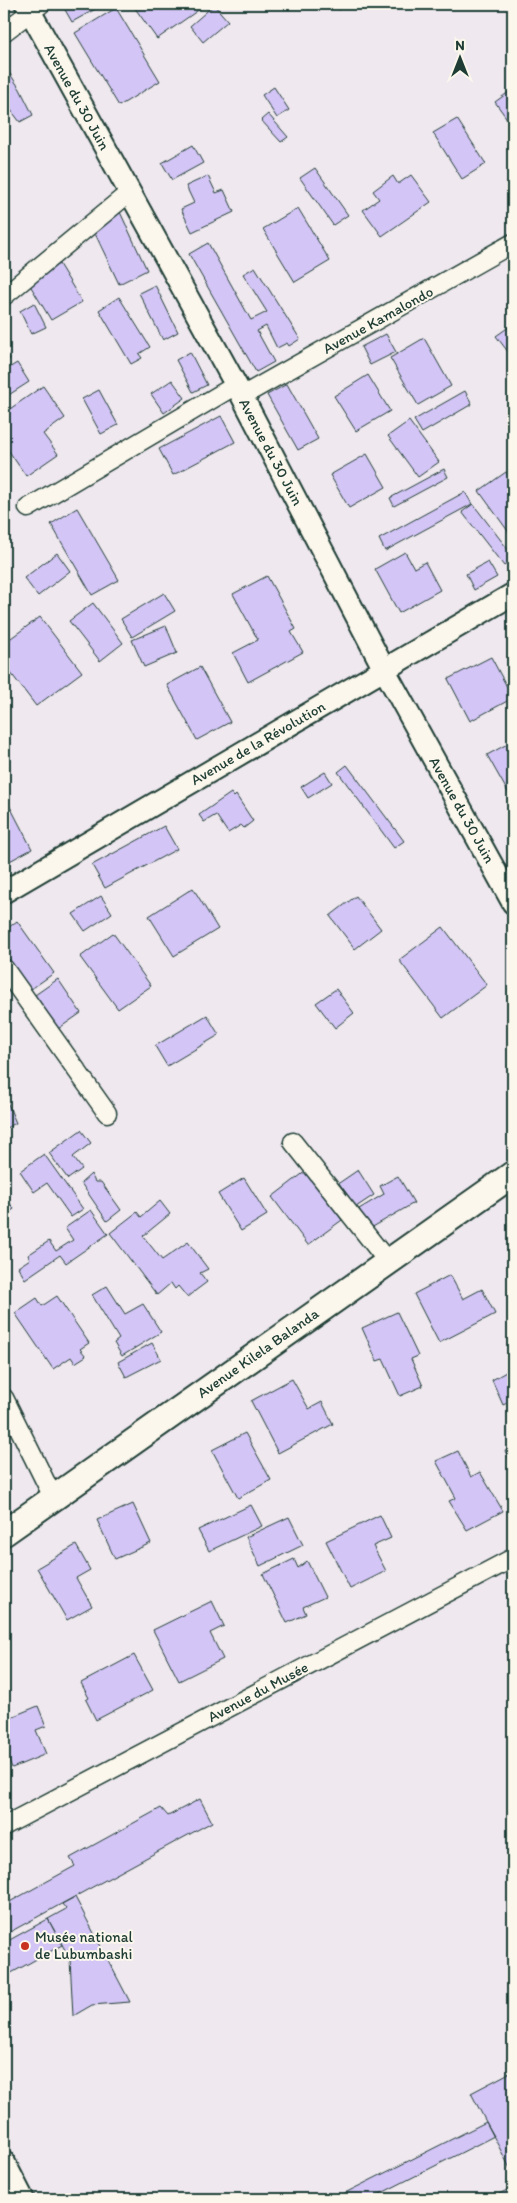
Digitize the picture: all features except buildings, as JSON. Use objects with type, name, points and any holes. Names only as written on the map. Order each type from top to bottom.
[{"type":"main road","name":"Avenue Kilela Balanda","points":[[4,1533],[513,1174]]},
{"type":"street","points":[[4,32],[32,6]]},
{"type":"street","name":"Avenue du 30 Juin","points":[[32,6],[130,192],[239,391],[384,669],[513,903]]},
{"type":"street","points":[[4,296],[130,192]]},
{"type":"street","name":"Avenue Kamalondo","points":[[28,508],[239,391],[513,243]]},
{"type":"street","name":"Avenue de la Révolution","points":[[4,892],[513,594]]},
{"type":"street","points":[[4,968],[107,1113]]},
{"type":"street","points":[[293,1142],[388,1262]]},
{"type":"street","points":[[4,1398],[53,1497]]},
{"type":"street","name":"Avenue du Musée","points":[[4,1826],[513,1558]]},
{"type":"street","points":[[4,2162],[23,2199]]},
{"type":"place","name":"Musée national de Lubumbashi","points":[[25,1946]]}]
